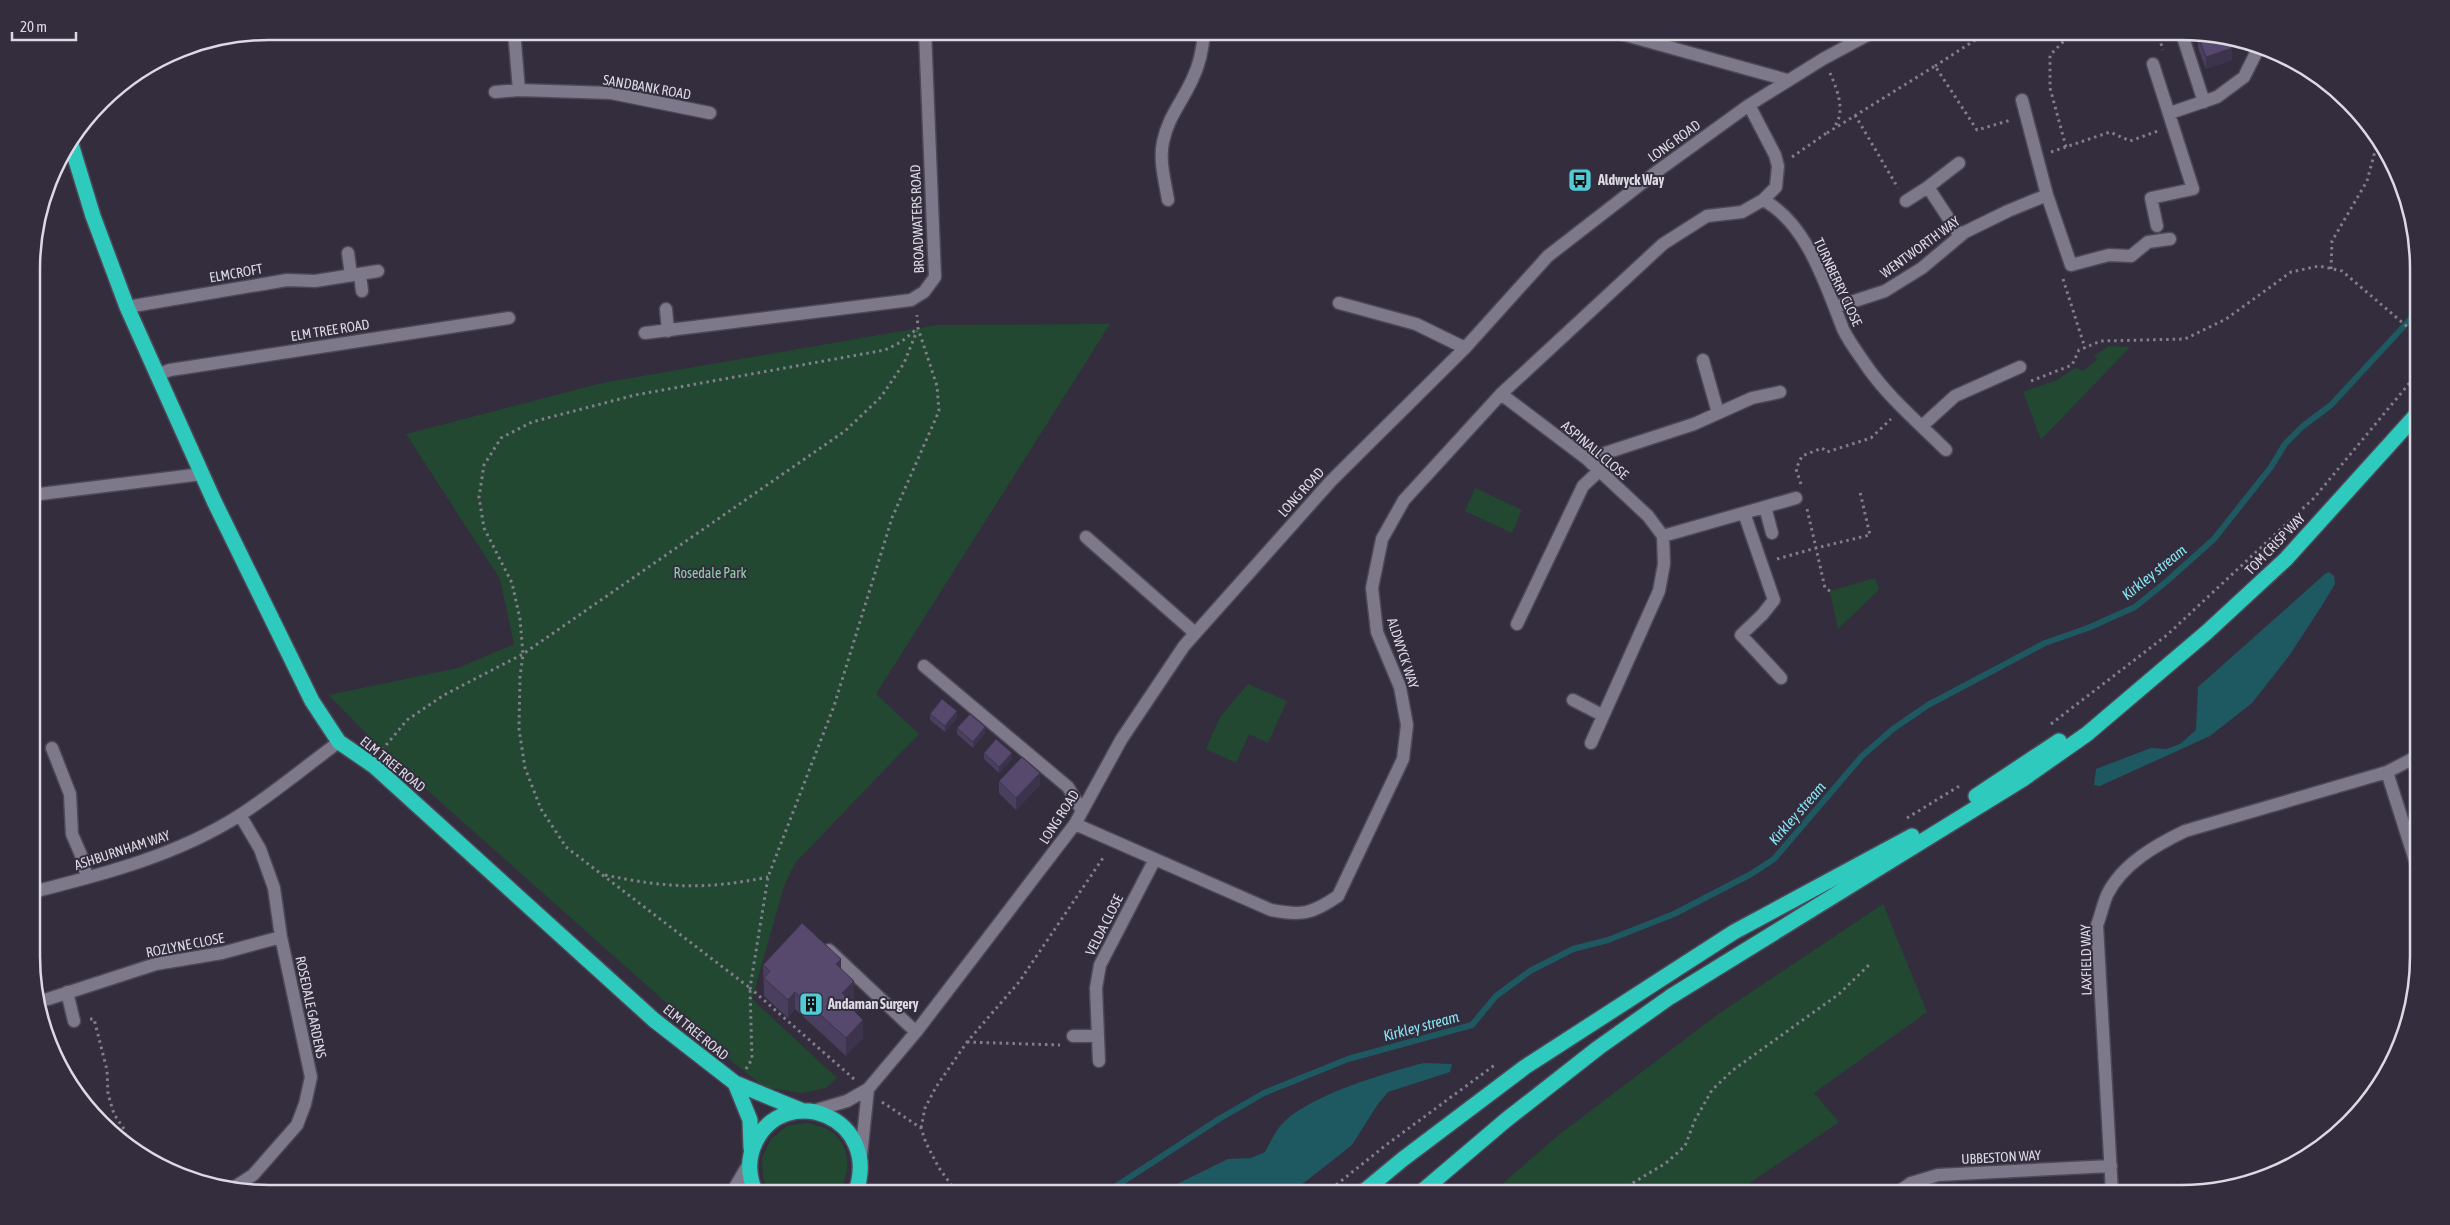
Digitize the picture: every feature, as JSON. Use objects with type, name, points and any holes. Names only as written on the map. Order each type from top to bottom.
[{"type":"highway","name":"ELM TREE ROAD","points":[[73,151],[93,216],[127,307],[156,375],[312,701],[339,742],[374,766],[654,1020],[735,1083],[808,1111],[830,1116],[844,1126],[854,1139],[860,1156]]},
{"type":"highway","name":"TOM CRISP WAY","points":[[2143,684],[2208,632],[2286,559],[2410,422]]},
{"type":"highway","points":[[1373,1185],[1403,1159],[1524,1067],[1734,932],[1932,825],[2143,684]]},
{"type":"highway","points":[[1431,1185],[1514,1114],[1598,1048],[1670,997],[2023,779],[2087,734],[2143,684]]},
{"type":"highway","points":[[735,1083],[750,1120],[749,1158],[752,1185]]},
{"type":"highway","points":[[749,1158],[758,1136],[770,1123],[786,1114],[808,1111]]},
{"type":"highway","points":[[860,1156],[863,1185]]},
{"type":"highway","points":[[858,1185],[861,1178]]},
{"type":"street","points":[[515,40],[519,90]]},
{"type":"street","name":"BROADWATERS ROAD","points":[[915,297],[924,292],[935,277],[925,40]]},
{"type":"street","points":[[1168,200],[1162,169],[1162,143],[1172,113],[1192,80],[1203,51],[1204,40]]},
{"type":"street","points":[[1643,40],[1787,80]]},
{"type":"street","name":"LONG ROAD","points":[[808,1111],[847,1100],[868,1089],[916,1032],[1075,824],[1122,740],[1184,646],[1331,481],[1465,348],[1548,256],[1748,105],[1822,59],[1858,40]]},
{"type":"street","points":[[2184,40],[2204,102]]},
{"type":"street","points":[[2171,119],[2217,97],[2244,78],[2256,52]]},
{"type":"street","points":[[2153,64],[2194,189],[2151,198],[2157,226]]},
{"type":"street","name":"SANDBANK ROAD","points":[[496,92],[519,90],[611,93],[710,113]]},
{"type":"street","points":[[2022,100],[2056,225],[2071,265],[2109,255],[2131,256],[2148,242],[2170,239]]},
{"type":"street","points":[[1748,105],[1775,155],[1778,166]]},
{"type":"street","points":[[1906,201],[1959,163]]},
{"type":"street","name":"ALDWYCK WAY","points":[[1075,824],[1154,861],[1271,910],[1293,914],[1317,910],[1338,896],[1403,759],[1407,724],[1400,688],[1377,632],[1372,588],[1382,539],[1404,500],[1501,394],[1663,244],[1707,216],[1742,212],[1763,200],[1776,187],[1778,166]]},
{"type":"street","points":[[1928,187],[1960,236]]},
{"type":"street","name":"WENTWORTH WAY","points":[[1836,307],[1885,291],[1922,268],[1960,236],[2008,211],[2048,195]]},
{"type":"street","name":"TURNBERRY CLOSE","points":[[1763,200],[1778,208],[1809,249],[1836,307],[1844,331],[1868,368],[1902,409],[1946,450]]},
{"type":"street","points":[[348,253],[362,291]]},
{"type":"street","name":"ELMCROFT","points":[[127,307],[287,280],[315,281],[378,271]]},
{"type":"street","points":[[645,333],[910,300],[915,297]]},
{"type":"street","points":[[1339,303],[1416,324],[1465,348]]},
{"type":"street","points":[[666,309],[668,331]]},
{"type":"street","name":"ELM TREE ROAD","points":[[156,375],[170,370],[509,318]]},
{"type":"street","points":[[1703,360],[1718,412]]},
{"type":"street","points":[[1922,426],[1954,396],[2020,367]]},
{"type":"street","points":[[1587,460],[1694,424],[1752,398],[1780,392]]},
{"type":"street","name":"ASPINALL CLOSE","points":[[1501,394],[1587,460],[1648,516],[1662,536]]},
{"type":"street","points":[[1517,624],[1583,486],[1599,471]]},
{"type":"street","points":[[40,494],[202,474]]},
{"type":"street","points":[[1591,743],[1659,591],[1664,564],[1662,536],[1801,497]]},
{"type":"street","points":[[1765,507],[1772,532]]},
{"type":"street","points":[[1744,513],[1774,600],[1762,615],[1741,634],[1781,678]]},
{"type":"street","points":[[1086,537],[1195,634]]},
{"type":"street","points":[[924,666],[1068,787],[1082,811]]},
{"type":"street","points":[[1573,700],[1602,715]]},
{"type":"street","name":"ASHBURNHAM WAY","points":[[40,890],[87,878],[171,851],[240,815],[339,742]]},
{"type":"street","points":[[52,748],[70,794],[72,834],[81,855],[87,878]]},
{"type":"street","name":"LAXFIELD WAY","points":[[2112,1185],[2098,925],[2108,894],[2126,869],[2154,846],[2185,831],[2387,772],[2410,760]]},
{"type":"street","points":[[2387,772],[2410,847]]},
{"type":"street","name":"ROSEDALE GARDENS","points":[[240,815],[260,849],[274,888],[281,937],[311,1076],[305,1104],[297,1125],[253,1175],[240,1183]]},
{"type":"street","name":"VELDA CLOSE","points":[[1100,1061],[1096,988],[1100,965],[1154,861]]},
{"type":"street","name":"ROZLYNE CLOSE","points":[[48,999],[156,964],[222,953],[281,937]]},
{"type":"street","points":[[817,939],[916,1032]]},
{"type":"street","points":[[67,992],[74,1021]]},
{"type":"street","points":[[1073,1036],[1098,1036]]},
{"type":"street","points":[[860,1156],[868,1089]]},
{"type":"street","points":[[737,1185],[743,1177],[749,1158]]},
{"type":"street","name":"UBBESTON WAY","points":[[1908,1185],[1938,1175],[2111,1166]]},
{"type":"path","points":[[1778,166],[1975,40]]},
{"type":"path","points":[[2065,40],[2050,55],[2050,88],[2066,147]]},
{"type":"path","points":[[1822,59],[1840,98],[1838,122],[1828,133]]},
{"type":"path","points":[[1935,66],[1977,130],[2026,115]]},
{"type":"path","points":[[1855,115],[1906,201]]},
{"type":"path","points":[[2038,157],[2110,132],[2130,141],[2171,119]]},
{"type":"path","points":[[2331,269],[2332,241],[2367,181],[2376,149]]},
{"type":"path","points":[[2020,367],[2023,384],[2072,365],[2079,350],[2101,341],[2186,339],[2226,319],[2291,272],[2319,266],[2342,271],[2410,329]]},
{"type":"path","points":[[2063,277],[2085,348]]},
{"type":"path","points":[[735,1083],[752,1059],[750,988],[768,877],[834,706],[892,518],[939,411],[937,386],[918,328],[915,297]]},
{"type":"path","points":[[374,766],[381,751],[407,720],[444,695],[523,654],[845,431],[881,397],[904,363],[918,328]]},
{"type":"path","points":[[918,328],[901,342],[885,350],[635,395],[532,422],[501,438],[484,466],[479,496],[484,528],[512,583],[520,619],[523,654],[520,676],[519,729],[524,768],[541,809],[566,847],[750,988],[888,1107],[921,1128]]},
{"type":"path","points":[[2044,729],[2092,695],[2167,635],[2300,512],[2314,498],[2410,382]]},
{"type":"path","points":[[1830,592],[1825,588],[1801,497],[1796,469],[1802,456],[1822,448],[1827,452],[1871,438],[1902,409]]},
{"type":"path","points":[[1761,564],[1870,535],[1860,492]]},
{"type":"path","points":[[1902,821],[1967,781]]},
{"type":"path","points":[[951,1185],[939,1168],[926,1143],[921,1128],[925,1108],[936,1087],[967,1042],[1019,982],[1056,925],[1099,866],[1113,842]]},
{"type":"path","points":[[602,874],[651,884],[696,888],[740,883],[768,877]]},
{"type":"path","points":[[1629,1185],[1666,1163],[1685,1146],[1695,1120],[1712,1090],[1733,1070],[1839,994],[1872,963]]},
{"type":"path","points":[[74,1021],[94,1019],[108,1070],[108,1094],[114,1114],[125,1134]]},
{"type":"path","points":[[967,1042],[1061,1045]]},
{"type":"path","points":[[1337,1185],[1386,1145],[1503,1059]]},
{"type":"green space","name":"Rosedale Park","points":[[1110,324],[876,694],[919,734],[795,863],[784,886],[752,999],[837,1078],[826,1088],[801,1093],[764,1087],[734,1063],[382,750],[329,695],[458,668],[514,644],[500,579],[406,434],[602,383],[937,325]]},
{"type":"green space","points":[[2109,346],[2130,347],[2041,440],[2023,392],[2057,380],[2075,368],[2083,371],[2097,360],[2094,356]]},
{"type":"green space","points":[[1475,488],[1522,510],[1512,533],[1465,511]]},
{"type":"green space","points":[[1875,578],[1879,590],[1838,629],[1830,591]]},
{"type":"green space","points":[[1248,684],[1287,701],[1268,743],[1249,734],[1236,763],[1206,749],[1220,717]]},
{"type":"green space","points":[[1883,904],[1927,1012],[1814,1093],[1839,1122],[1747,1185],[1501,1185],[1556,1137],[1717,1015]]},
{"type":"green space","points":[[808,1123],[827,1129],[835,1135],[845,1150],[847,1159],[846,1177],[842,1185],[766,1185],[763,1179],[762,1158],[771,1139],[787,1126]]},
{"type":"shaded area","points":[[2329,572],[2334,576],[2335,584],[2289,656],[2252,703],[2210,736],[2100,786],[2094,785],[2096,769],[2151,748],[2166,749],[2180,744],[2196,730],[2198,687]]},
{"type":"shaded area","points":[[1424,1063],[1452,1064],[1450,1072],[1388,1092],[1378,1104],[1352,1145],[1301,1185],[1175,1185],[1228,1159],[1251,1158],[1265,1152],[1282,1124],[1298,1111],[1332,1093],[1391,1072]]},
{"type":"building","points":[[2200,40],[2231,45],[2232,48],[2206,57]]},
{"type":"building","points":[[942,699],[957,711],[945,726],[930,714]]},
{"type":"building","points":[[970,714],[985,727],[973,742],[957,728]]},
{"type":"building","points":[[996,739],[1012,753],[999,767],[984,753]]},
{"type":"building","points":[[1022,757],[1040,773],[1016,798],[999,781]]},
{"type":"building","name":"Andaman Surgery","points":[[802,923],[841,959],[836,964],[854,981],[842,993],[856,1006],[853,1010],[863,1020],[846,1038],[795,992],[788,1000],[764,978],[770,971],[763,965]]},
{"type":"waterway","name":"Kirkley stream","points":[[1118,1185],[1219,1119],[1264,1093],[1348,1059],[1472,1025],[1496,996],[1530,971],[1573,949],[1608,940],[1674,914],[1751,874],[1774,859],[1862,756],[1893,729],[1928,705],[2045,643],[2088,628],[2135,607],[2167,581],[2214,539],[2271,467],[2285,444],[2303,426],[2331,405],[2410,320]]},
{"type":"place","name":"Aldwyck Way","points":[[1580,180]]},
{"type":"place","name":"Andaman Surgery","points":[[811,1004]]}]
